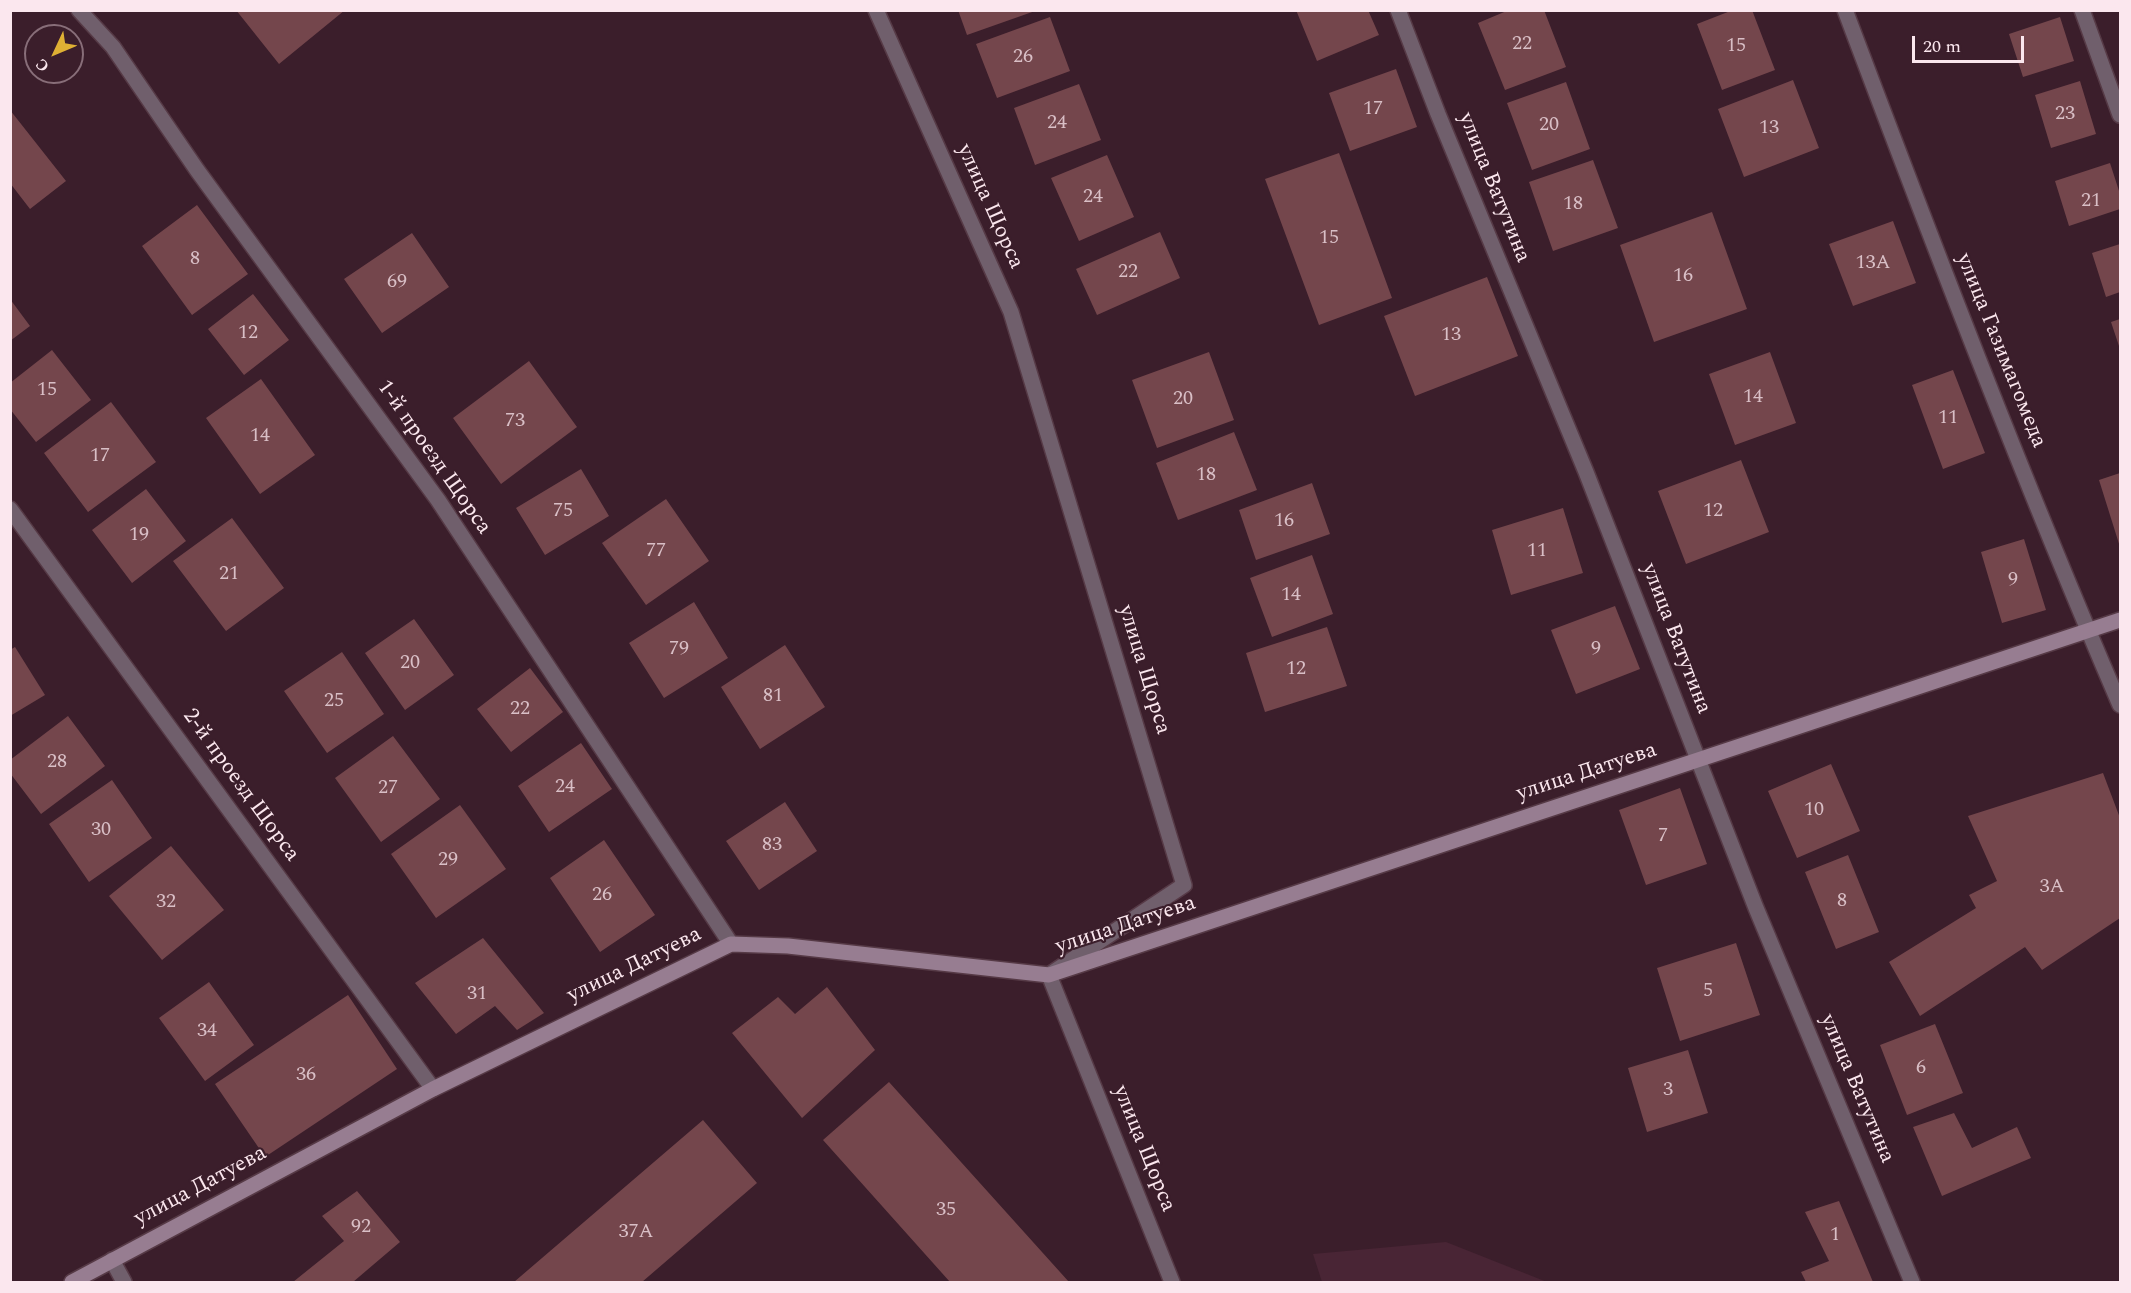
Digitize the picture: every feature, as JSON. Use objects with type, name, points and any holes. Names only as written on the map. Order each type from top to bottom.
[{"type":"street","name":"1-й проезд Щорса","points":[[79,10],[113,47],[197,170],[438,500],[731,944]]},
{"type":"street","name":"улица Щорса","points":[[876,10],[1011,312],[1184,885],[1049,975],[1172,1282]]},
{"type":"street","name":"улица Ватутина","points":[[1398,10],[1438,114],[1586,472],[1761,919],[1912,1282]]},
{"type":"street","name":"улица Газимагомеда","points":[[1845,10],[1928,231],[2088,630],[2121,705]]},
{"type":"street","points":[[2082,10],[2121,115]]},
{"type":"street","name":"2-й проезд Щорса","points":[[10,509],[433,1089]]},
{"type":"street","name":"улица Датуева","points":[[72,1282],[433,1089],[731,944],[788,946],[1049,975],[2121,620]]},
{"type":"street","points":[[112,1260],[124,1282]]},
{"type":"shaded area","points":[[1446,1242],[1547,1282],[1322,1282],[1313,1254]]},
{"type":"building","points":[[236,10],[345,10],[279,64]]},
{"type":"building","points":[[958,10],[1035,10],[1035,11],[967,35]]},
{"type":"building","points":[[1296,10],[1368,10],[1379,35],[1317,61]]},
{"type":"building","points":[[1509,10],[1544,10],[1566,67],[1505,90],[1478,23]]},
{"type":"building","points":[[1733,10],[1752,10],[1775,70],[1722,90],[1697,24]]},
{"type":"building","points":[[1050,17],[1070,71],[997,98],[976,44]]},
{"type":"building","points":[[2060,17],[2074,61],[2023,77],[2009,34]]},
{"type":"building","points":[[1396,69],[1417,127],[1350,151],[1329,93]]},
{"type":"building","points":[[1793,80],[1819,148],[1744,177],[1718,109]]},
{"type":"building","points":[[2080,81],[2096,134],[2051,148],[2035,95]]},
{"type":"building","points":[[1566,82],[1590,149],[1532,170],[1507,103]]},
{"type":"building","points":[[1079,84],[1101,140],[1035,165],[1014,108]]},
{"type":"building","points":[[10,110],[66,181],[30,209],[10,183]]},
{"type":"building","points":[[1339,153],[1392,298],[1319,325],[1265,179]]},
{"type":"building","points":[[1107,155],[1134,217],[1079,241],[1051,178]]},
{"type":"building","points":[[1593,160],[1618,228],[1553,251],[1529,182]]},
{"type":"building","points":[[2110,163],[2120,194],[2120,209],[2069,226],[2055,181]]},
{"type":"building","points":[[197,205],[248,274],[192,315],[142,246]]},
{"type":"building","points":[[1712,212],[1747,309],[1654,342],[1620,245]]},
{"type":"building","points":[[1893,221],[1916,283],[1853,306],[1829,244]]},
{"type":"building","points":[[1160,232],[1180,278],[1097,315],[1076,269]]},
{"type":"building","points":[[412,233],[449,287],[382,333],[344,279]]},
{"type":"building","points":[[2120,244],[2120,292],[2106,297],[2092,253]]},
{"type":"building","points":[[1487,277],[1518,356],[1415,396],[1384,316]]},
{"type":"building","points":[[253,294],[289,340],[244,375],[208,329]]},
{"type":"building","points":[[10,299],[30,326],[10,341]]},
{"type":"building","points":[[2120,319],[2120,349],[2111,322]]},
{"type":"building","points":[[52,350],[91,400],[36,442],[10,409],[10,383]]},
{"type":"building","points":[[1209,352],[1234,420],[1157,448],[1132,380]]},
{"type":"building","points":[[1770,352],[1796,423],[1735,445],[1709,374]]},
{"type":"building","points":[[529,361],[577,427],[501,484],[453,418]]},
{"type":"building","points":[[1953,370],[1985,453],[1943,469],[1912,385]]},
{"type":"building","points":[[261,379],[315,455],[260,494],[206,418]]},
{"type":"building","points":[[111,402],[156,462],[88,512],[44,453]]},
{"type":"building","points":[[1234,432],[1257,490],[1178,520],[1156,463]]},
{"type":"building","points":[[1741,460],[1769,532],[1686,564],[1658,491]]},
{"type":"building","points":[[581,469],[609,516],[545,555],[516,508]]},
{"type":"building","points":[[2120,473],[2120,547],[2099,480]]},
{"type":"building","points":[[1312,483],[1330,534],[1256,560],[1239,510]]},
{"type":"building","points":[[146,489],[186,541],[132,583],[92,530]]},
{"type":"building","points":[[666,499],[709,561],[646,605],[602,543]]},
{"type":"building","points":[[1563,508],[1583,573],[1511,595],[1492,530]]},
{"type":"building","points":[[232,518],[284,588],[226,631],[173,561]]},
{"type":"building","points":[[2024,539],[2046,610],[2002,623],[1981,552]]},
{"type":"building","points":[[1312,555],[1333,614],[1272,637],[1250,578]]},
{"type":"building","points":[[694,602],[728,658],[664,698],[629,643]]},
{"type":"building","points":[[1615,606],[1640,669],[1576,694],[1551,630]]},
{"type":"building","points":[[414,619],[454,675],[405,710],[365,653]]},
{"type":"building","points":[[1327,627],[1347,686],[1265,712],[1246,653]]},
{"type":"building","points":[[785,645],[825,707],[760,749],[721,687]]},
{"type":"building","points":[[15,647],[45,695],[10,716],[10,650]]},
{"type":"building","points":[[342,652],[384,714],[327,753],[284,691]]},
{"type":"building","points":[[530,668],[563,712],[511,752],[477,709]]},
{"type":"building","points":[[68,716],[105,766],[41,814],[10,773],[10,760]]},
{"type":"building","points":[[393,736],[440,799],[381,842],[335,778]]},
{"type":"building","points":[[581,743],[612,789],[549,832],[518,786]]},
{"type":"building","points":[[1831,764],[1860,831],[1797,858],[1768,791]]},
{"type":"building","points":[[2103,773],[2120,818],[2120,918],[2042,970],[2025,947],[1920,1016],[1889,962],[1976,908],[1969,895],[1997,881],[1968,816]]},
{"type":"building","points":[[112,780],[152,838],[89,882],[49,824]]},
{"type":"building","points":[[1680,788],[1707,864],[1646,885],[1619,810]]},
{"type":"building","points":[[785,802],[817,851],[759,890],[726,841]]},
{"type":"building","points":[[460,805],[506,869],[436,918],[391,854]]},
{"type":"building","points":[[604,840],[655,915],[600,952],[550,878]]},
{"type":"building","points":[[171,846],[224,910],[162,960],[109,896]]},
{"type":"building","points":[[1848,855],[1879,932],[1836,949],[1805,872]]},
{"type":"building","points":[[483,938],[544,1013],[517,1030],[495,1006],[456,1034],[415,983]]},
{"type":"building","points":[[1736,943],[1760,1015],[1680,1041],[1657,968]]},
{"type":"building","points":[[209,982],[254,1045],[205,1081],[159,1018]]},
{"type":"building","points":[[827,987],[875,1050],[802,1118],[732,1033],[778,997],[795,1014]]},
{"type":"building","points":[[348,995],[397,1069],[265,1157],[215,1084]]},
{"type":"building","points":[[1935,1024],[1963,1093],[1907,1115],[1880,1045]]},
{"type":"building","points":[[1688,1050],[1708,1113],[1647,1132],[1628,1068]]},
{"type":"building","points":[[889,1082],[1069,1282],[950,1282],[823,1140]]},
{"type":"building","points":[[1954,1113],[1972,1148],[2017,1127],[2031,1158],[1942,1196],[1913,1127]]},
{"type":"building","points":[[703,1120],[757,1183],[642,1282],[514,1282]]},
{"type":"building","points":[[357,1191],[400,1242],[353,1282],[293,1282],[344,1241],[322,1216]]},
{"type":"building","points":[[1839,1201],[1873,1282],[1806,1282],[1801,1272],[1829,1261],[1805,1212]]}]
